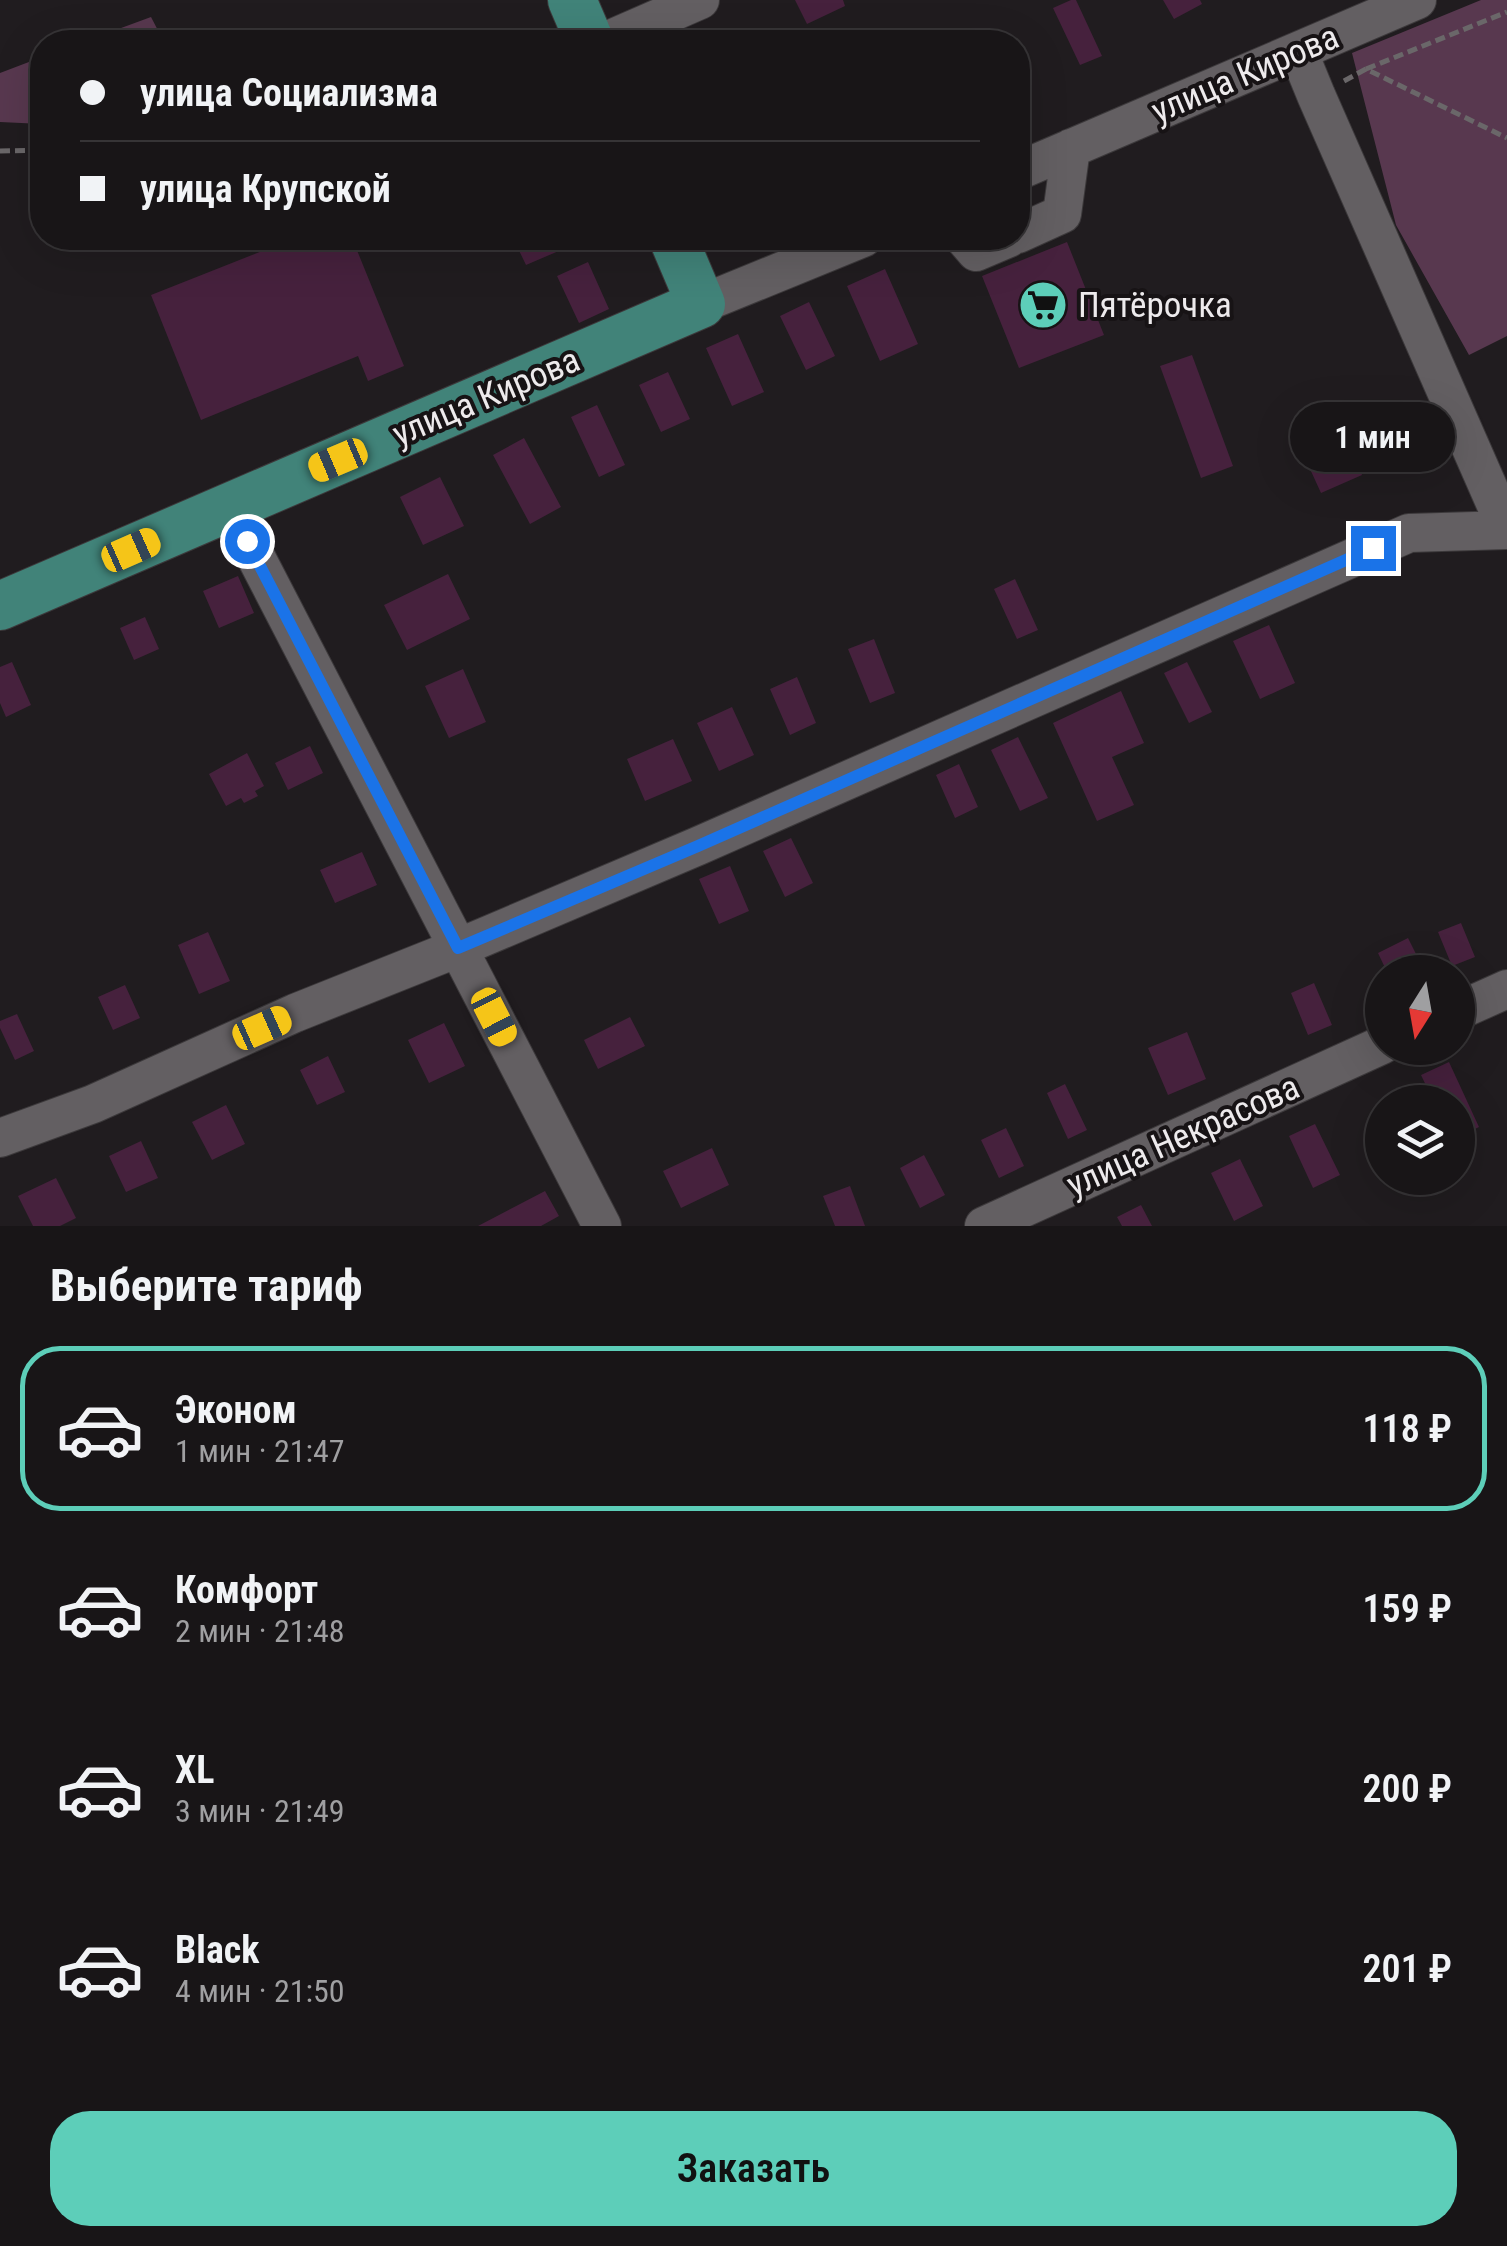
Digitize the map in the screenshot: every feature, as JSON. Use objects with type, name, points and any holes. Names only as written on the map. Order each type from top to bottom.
[{"type":"main road","points":[[572,0],[585,30]]},
{"type":"main road","points":[[678,250],[701,304]]},
{"type":"main road","name":"улица Кирова","points":[[0,606],[701,304]]},
{"type":"street","points":[[631,30],[700,0]]},
{"type":"street","name":"улица Кирова","points":[[1030,166],[1417,0]]},
{"type":"street","points":[[0,1138],[93,1104],[295,1013],[698,846],[1409,533],[1507,530],[1298,51]]},
{"type":"street","points":[[1030,229],[1062,214],[1071,148]]},
{"type":"street","name":"улица Кирова","points":[[701,304],[834,250]]},
{"type":"street","points":[[230,507],[602,1226]]},
{"type":"street","points":[[1475,1003],[1507,989]]},
{"type":"street","name":"улица Некрасова","points":[[984,1226],[1365,1053]]},
{"type":"path","points":[[1316,95],[1366,69],[1507,12]]},
{"type":"path","points":[[1366,69],[1507,138]]},
{"type":"path","points":[[0,151],[30,150]]},
{"type":"shaded area","points":[[1481,0],[1507,0],[1507,336],[1469,355],[1396,225],[1352,53]]},
{"type":"shaded area","points":[[151,17],[158,30],[116,30]]},
{"type":"shaded area","points":[[30,62],[30,123],[0,122],[0,73]]},
{"type":"building","points":[[795,0],[843,0],[845,6],[807,24]]},
{"type":"building","points":[[1076,0],[1102,56],[1080,65],[1053,8]]},
{"type":"building","points":[[1163,0],[1200,0],[1202,4],[1174,19]]},
{"type":"building","name":"Пятёрочка","points":[[1067,242],[1104,335],[1019,368],[982,276]]},
{"type":"building","points":[[265,250],[357,250],[404,366],[368,381],[358,356],[201,420],[151,295]]},
{"type":"building","points":[[519,250],[561,250],[526,265]]},
{"type":"building","points":[[588,262],[609,309],[579,323],[557,276]]},
{"type":"building","points":[[885,269],[918,344],[880,361],[847,286]]},
{"type":"building","points":[[809,302],[835,356],[806,370],[780,316]]},
{"type":"building","points":[[738,334],[764,392],[732,406],[706,348]]},
{"type":"building","points":[[1192,355],[1233,466],[1201,478],[1160,366]]},
{"type":"building","points":[[668,372],[690,419],[661,432],[639,385]]},
{"type":"building","points":[[597,405],[625,465],[599,477],[571,417]]},
{"type":"building","points":[[1341,429],[1362,475],[1321,493],[1300,447]]},
{"type":"building","points":[[524,438],[561,507],[530,524],[493,455]]},
{"type":"building","points":[[440,477],[464,526],[423,545],[400,497]]},
{"type":"building","points":[[448,574],[470,619],[407,650],[384,605]]},
{"type":"building","points":[[238,576],[254,613],[219,628],[203,591]]},
{"type":"building","points":[[1015,579],[1038,630],[1017,639],[994,589]]},
{"type":"building","points":[[145,617],[159,649],[134,660],[120,628]]},
{"type":"building","points":[[1269,625],[1295,683],[1260,699],[1233,641]]},
{"type":"building","points":[[874,639],[895,693],[870,703],[848,649]]},
{"type":"building","points":[[12,662],[31,705],[6,717],[0,703],[0,667]]},
{"type":"building","points":[[1187,662],[1212,712],[1189,723],[1164,673]]},
{"type":"building","points":[[463,669],[486,722],[449,738],[425,686]]},
{"type":"building","points":[[797,677],[816,723],[790,735],[770,689]]},
{"type":"building","points":[[1121,691],[1144,743],[1112,757],[1134,805],[1097,821],[1053,723]]},
{"type":"building","points":[[732,707],[754,755],[719,771],[697,723]]},
{"type":"building","points":[[1018,737],[1048,798],[1020,811],[991,750]]},
{"type":"building","points":[[673,739],[692,781],[645,801],[627,759]]},
{"type":"building","points":[[310,746],[323,773],[288,790],[275,763]]},
{"type":"building","points":[[247,753],[264,786],[255,791],[258,796],[244,803],[241,798],[226,806],[209,774]]},
{"type":"building","points":[[959,764],[978,807],[955,818],[936,775]]},
{"type":"building","points":[[791,838],[813,883],[785,897],[763,851]]},
{"type":"building","points":[[362,852],[377,885],[335,903],[320,870]]},
{"type":"building","points":[[730,866],[749,911],[719,924],[699,879]]},
{"type":"building","points":[[1461,923],[1474,955],[1447,955],[1438,932]]},
{"type":"building","points":[[208,932],[230,981],[199,994],[178,945]]},
{"type":"building","points":[[1408,938],[1416,955],[1379,955]]},
{"type":"building","points":[[1314,983],[1332,1025],[1308,1035],[1291,993]]},
{"type":"building","points":[[125,985],[140,1018],[113,1030],[98,997]]},
{"type":"building","points":[[17,1014],[34,1051],[15,1060],[0,1021]]},
{"type":"building","points":[[630,1017],[645,1046],[598,1069],[584,1040]]},
{"type":"building","points":[[444,1023],[465,1066],[429,1083],[408,1040]]},
{"type":"building","points":[[1187,1032],[1206,1079],[1168,1095],[1148,1048]]},
{"type":"building","points":[[328,1056],[345,1092],[317,1105],[300,1070]]},
{"type":"building","points":[[1450,1065],[1460,1085],[1426,1085],[1421,1075]]},
{"type":"building","points":[[1065,1084],[1087,1130],[1068,1139],[1047,1093]]},
{"type":"building","points":[[226,1105],[245,1144],[212,1160],[192,1122]]},
{"type":"building","points":[[1315,1124],[1340,1175],[1313,1188],[1289,1136]]},
{"type":"building","points":[[1006,1128],[1024,1166],[999,1178],[981,1140]]},
{"type":"building","points":[[141,1141],[158,1178],[126,1192],[109,1156]]},
{"type":"building","points":[[712,1148],[729,1185],[681,1208],[663,1171]]},
{"type":"building","points":[[924,1155],[945,1195],[920,1208],[900,1168]]},
{"type":"building","points":[[1240,1159],[1263,1206],[1234,1221],[1211,1173]]},
{"type":"building","points":[[56,1178],[76,1218],[60,1226],[33,1226],[18,1196]]},
{"type":"building","points":[[850,1186],[865,1226],[835,1226],[823,1196]]},
{"type":"building","points":[[545,1191],[559,1216],[541,1226],[478,1226]]},
{"type":"building","points":[[1141,1205],[1152,1226],[1122,1226],[1117,1217]]},
{"type":"place","name":"Пятёрочка","points":[[1043,305]]},
{"type":"route","points":[[247,541],[458,948],[1373,548]]}]
